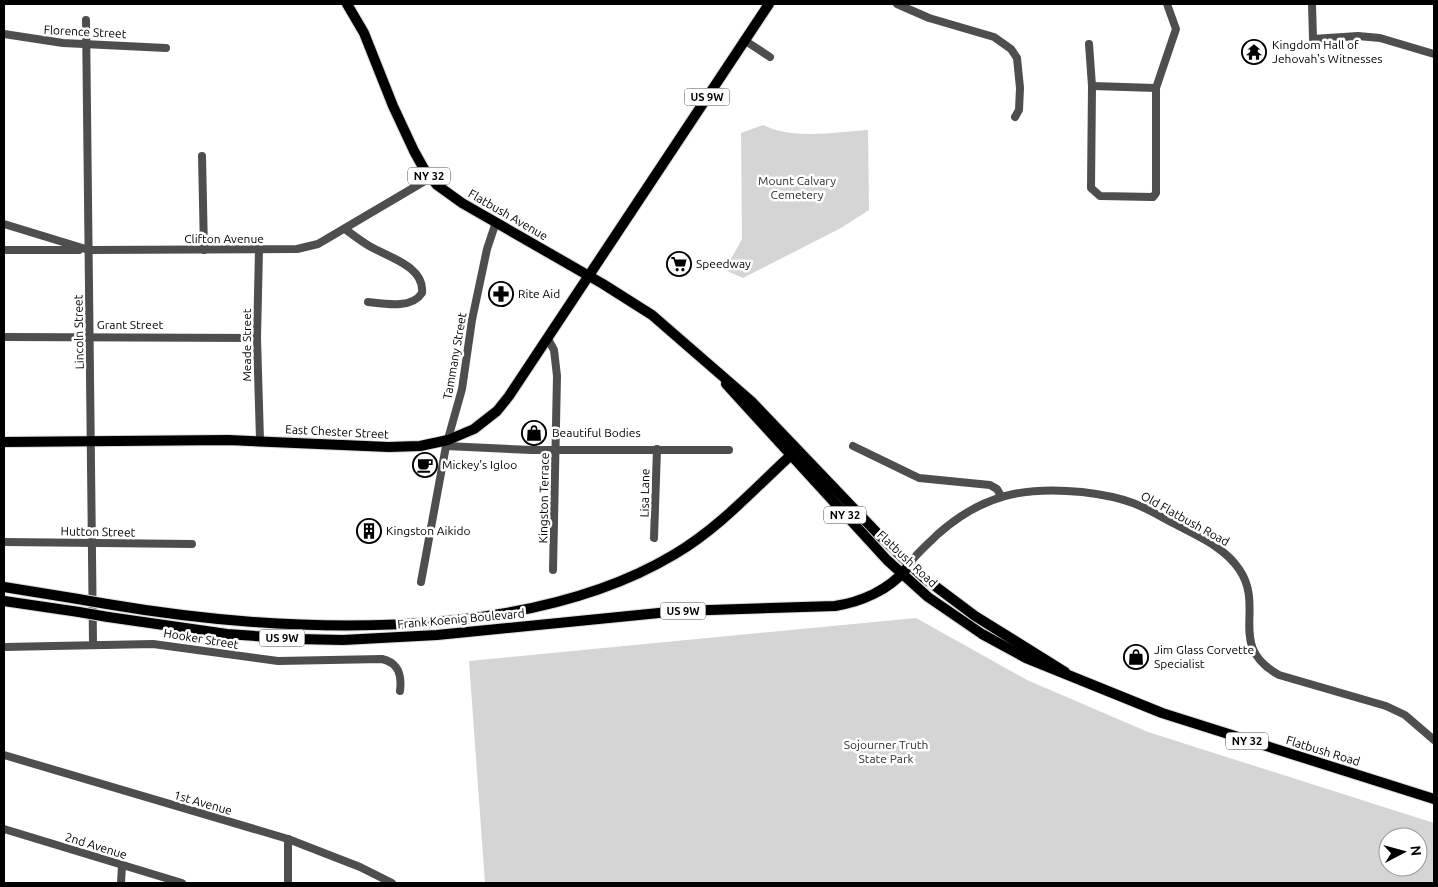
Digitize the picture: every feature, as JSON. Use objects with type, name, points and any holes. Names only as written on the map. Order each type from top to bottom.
[{"type":"main road","name":"Flatbush Avenue","points":[[347,4],[364,33],[404,130],[430,178],[454,198],[641,307]]},
{"type":"main road","name":"US 9W","points":[[590,276],[769,4]]},
{"type":"main road","name":"East Chester Street","points":[[4,442],[260,440],[394,448],[447,443],[474,428],[497,411],[590,276]]},
{"type":"main road","name":"Flatbush Road","points":[[641,307],[729,379],[909,564],[968,612],[1064,672]]},
{"type":"main road","name":"Flatbush Road","points":[[702,358],[790,456],[902,574],[941,607],[975,630],[1026,658],[1064,672],[1130,701],[1198,726],[1434,798]]},
{"type":"main road","points":[[790,456],[804,455]]},
{"type":"main road","name":"Frank Koenig Boulevard","points":[[4,588],[228,620],[313,625],[445,620],[529,607],[612,583],[675,554],[717,524],[790,456]]},
{"type":"main road","name":"Frank Koenig Boulevard","points":[[4,601],[164,627],[266,638],[321,640],[391,638],[679,611],[835,606],[854,602],[871,595],[902,574],[909,564]]},
{"type":"street","points":[[897,4],[929,18],[994,37],[1012,49],[1017,58],[1020,79],[1019,110],[1016,117]]},
{"type":"street","points":[[1089,44],[1092,86],[1091,188],[1100,196],[1153,196],[1156,193],[1156,88],[1176,29],[1167,4]]},
{"type":"street","points":[[1312,4],[1313,39],[1358,36],[1380,38],[1434,54]]},
{"type":"street","name":"Lincoln Street","points":[[86,20],[93,643]]},
{"type":"street","name":"Florence Street","points":[[4,34],[34,40],[166,48]]},
{"type":"street","points":[[744,40],[770,57]]},
{"type":"street","points":[[1092,86],[1156,88]]},
{"type":"street","points":[[202,156],[204,250]]},
{"type":"street","name":"Clifton Avenue","points":[[4,224],[89,250],[259,250],[306,248],[345,230],[430,178]]},
{"type":"street","name":"Tammany Street","points":[[421,582],[447,443],[462,389],[472,320],[496,222]]},
{"type":"street","points":[[345,230],[368,246],[415,272],[422,282],[420,296],[409,303],[368,302]]},
{"type":"street","points":[[4,250],[89,250]]},
{"type":"street","name":"Meade Street","points":[[259,250],[257,338],[260,440]]},
{"type":"street","name":"Grant Street","points":[[4,337],[257,338]]},
{"type":"street","name":"Kingston Terrace","points":[[548,339],[554,350],[556,364],[557,450],[553,570]]},
{"type":"street","name":"East Chester Street","points":[[447,443],[557,450],[728,450]]},
{"type":"street","points":[[853,446],[919,478],[990,485],[997,489],[1001,496]]},
{"type":"street","name":"Lisa Lane","points":[[654,538],[657,449]]},
{"type":"street","name":"Old Flatbush Road","points":[[909,564],[932,540],[960,516],[1001,496],[1032,490],[1056,489],[1106,495],[1151,511],[1216,546],[1226,554],[1242,574],[1249,595],[1249,636],[1252,649],[1257,659],[1265,667],[1279,675],[1386,706],[1405,715],[1434,740]]},
{"type":"street","name":"Hutton Street","points":[[4,542],[192,544]]},
{"type":"street","name":"Hooker Street","points":[[4,647],[93,643],[153,644],[278,661],[382,659],[396,665],[399,672],[400,691]]},
{"type":"street","name":"1st Avenue","points":[[4,755],[288,839],[360,867],[392,883]]},
{"type":"street","name":"2nd Avenue","points":[[4,829],[182,883]]},
{"type":"street","points":[[288,839],[288,883]]},
{"type":"street","points":[[121,883],[122,866]]},
{"type":"green space","name":"Mount Calvary Cemetery","points":[[763,125],[775,130],[801,134],[868,130],[869,210],[841,228],[743,278],[725,270],[742,239],[741,133]]},
{"type":"green space","name":"Sojourner Truth State Park","points":[[916,618],[1027,680],[1148,732],[1434,823],[1434,883],[485,883],[469,661]]},
{"type":"place","name":"Kingdom Hall of Jehovah's Witnesses","points":[[1254,52]]},
{"type":"place","name":"Speedway","points":[[679,264]]},
{"type":"place","name":"Rite Aid","points":[[501,294]]},
{"type":"place","name":"Beautiful Bodies","points":[[534,433]]},
{"type":"place","name":"Mickey's Igloo","points":[[425,465]]},
{"type":"place","name":"Kingston Aikido","points":[[369,531]]},
{"type":"place","name":"Jim Glass Corvette Specialist","points":[[1136,657]]}]
